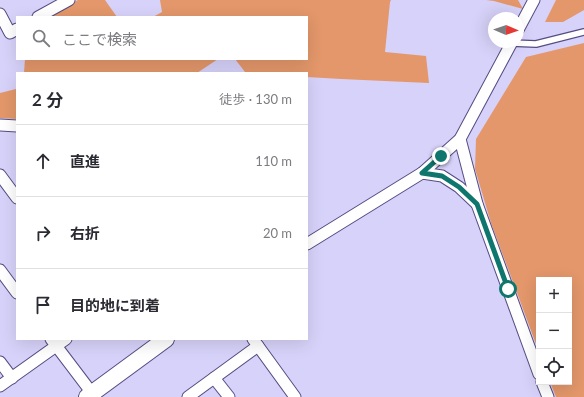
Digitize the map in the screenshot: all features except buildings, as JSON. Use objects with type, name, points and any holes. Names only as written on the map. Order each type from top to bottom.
[{"type":"street","points":[[40,16],[69,0]]},
{"type":"street","points":[[524,19],[534,0]]},
{"type":"street","points":[[0,14],[10,33],[16,30]]},
{"type":"street","points":[[308,243],[422,173],[460,139],[508,48]]},
{"type":"street","points":[[0,125],[16,126]]},
{"type":"street","points":[[460,139],[477,204],[536,366]]},
{"type":"street","points":[[422,173],[442,176],[459,187],[477,204]]},
{"type":"street","points":[[2,183],[16,197]]},
{"type":"street","points":[[0,270],[16,292]]},
{"type":"street","points":[[0,386],[12,378],[54,343],[92,396],[165,340]]},
{"type":"street","points":[[188,397],[214,378],[256,343],[295,397]]},
{"type":"street","points":[[0,362],[12,378]]},
{"type":"street","points":[[214,378],[229,397]]},
{"type":"street","points":[[543,385],[548,397]]},
{"type":"lane","points":[[524,44],[536,44],[584,32]]},
{"type":"shaded area","points":[[78,0],[105,0],[116,16],[50,16]]},
{"type":"shaded area","points":[[160,0],[391,0],[385,52],[426,56],[429,83],[308,77],[308,72],[245,72],[236,60],[308,60],[308,16],[155,16],[162,12]]},
{"type":"shaded area","points":[[486,0],[518,0],[523,9],[494,1]]},
{"type":"shaded area","points":[[556,0],[584,0],[584,10],[563,22],[545,22]]},
{"type":"shaded area","points":[[584,43],[584,397],[556,397],[551,385],[572,385],[572,277],[536,277],[536,344],[491,223],[475,169],[476,139],[526,57]]},
{"type":"shaded area","points":[[25,60],[216,60],[198,72],[24,72]]},
{"type":"shaded area","points":[[16,89],[16,119],[0,118],[0,93]]},
{"type":"route","points":[[441,156],[422,173],[442,176],[459,187],[477,204],[508,289]]}]
